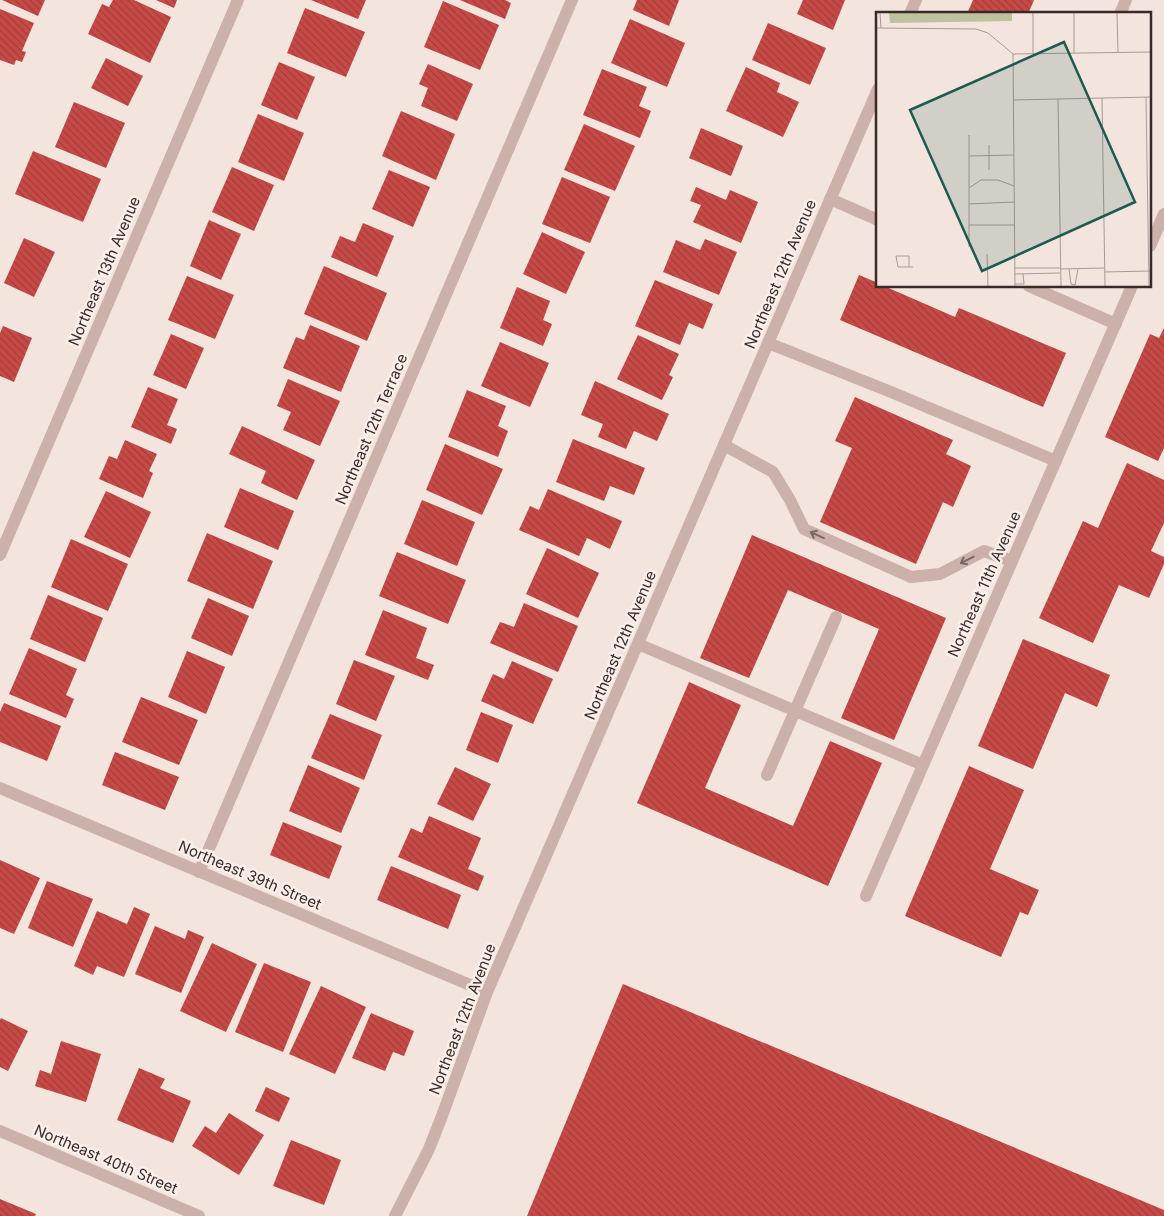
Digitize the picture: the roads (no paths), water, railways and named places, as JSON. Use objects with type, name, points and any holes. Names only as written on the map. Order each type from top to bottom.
[{"type":"street","name":"Northeast 13th Avenue","points":[[0,555],[238,0]]},
{"type":"street","name":"Northeast 12th Terrace","points":[[200,872],[572,0]]},
{"type":"street","points":[[911,12],[916,0]]},
{"type":"street","points":[[1121,12],[1126,0]]},
{"type":"street","name":"Northeast 12th Avenue","points":[[395,1216],[429,1149],[487,992],[876,94]]},
{"type":"street","points":[[830,199],[876,219]]},
{"type":"street","points":[[1152,241],[1164,214]]},
{"type":"street","points":[[1034,288],[1116,324]]},
{"type":"street","name":"Northeast 11th Avenue","points":[[866,896],[1131,288]]},
{"type":"street","points":[[768,343],[1056,461]]},
{"type":"street","points":[[724,445],[773,472],[790,500],[804,529],[912,577],[940,574],[984,551],[1012,561]]},
{"type":"street","points":[[767,775],[836,617]]},
{"type":"street","points":[[638,644],[923,765]]},
{"type":"street","name":"Northeast 39th Street","points":[[0,788],[487,992]]},
{"type":"street","name":"Northeast 40th Street","points":[[0,1131],[199,1216]]}]
